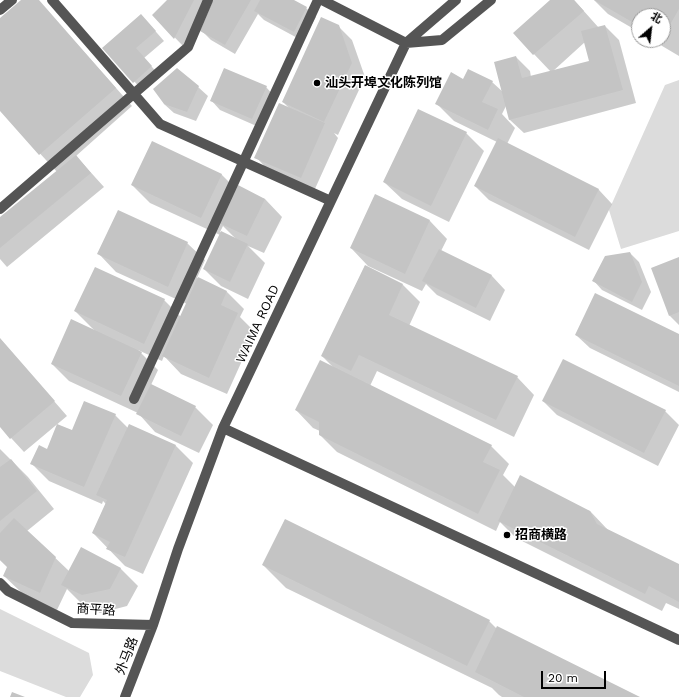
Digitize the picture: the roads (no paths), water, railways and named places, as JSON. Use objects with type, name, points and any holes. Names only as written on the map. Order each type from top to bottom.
[{"type":"street","points":[[0,10],[12,0]]},
{"type":"street","points":[[52,0],[160,124],[331,201]]},
{"type":"street","points":[[0,209],[188,47],[208,0]]},
{"type":"street","points":[[134,399],[318,0]]},
{"type":"street","points":[[322,0],[406,43],[442,40],[491,0]]},
{"type":"street","name":"WAIMA ROAD","points":[[154,625],[178,550],[223,428],[406,43],[456,0]]},
{"type":"street","points":[[223,428],[679,640]]},
{"type":"street","name":"商平路","points":[[0,583],[8,591],[72,623],[154,625]]},
{"type":"street","name":"外马路","points":[[125,697],[154,625]]},
{"type":"place","name":"汕头开埠文化陈列馆","points":[[317,83]]},
{"type":"place","name":"招商横路","points":[[507,535]]}]
